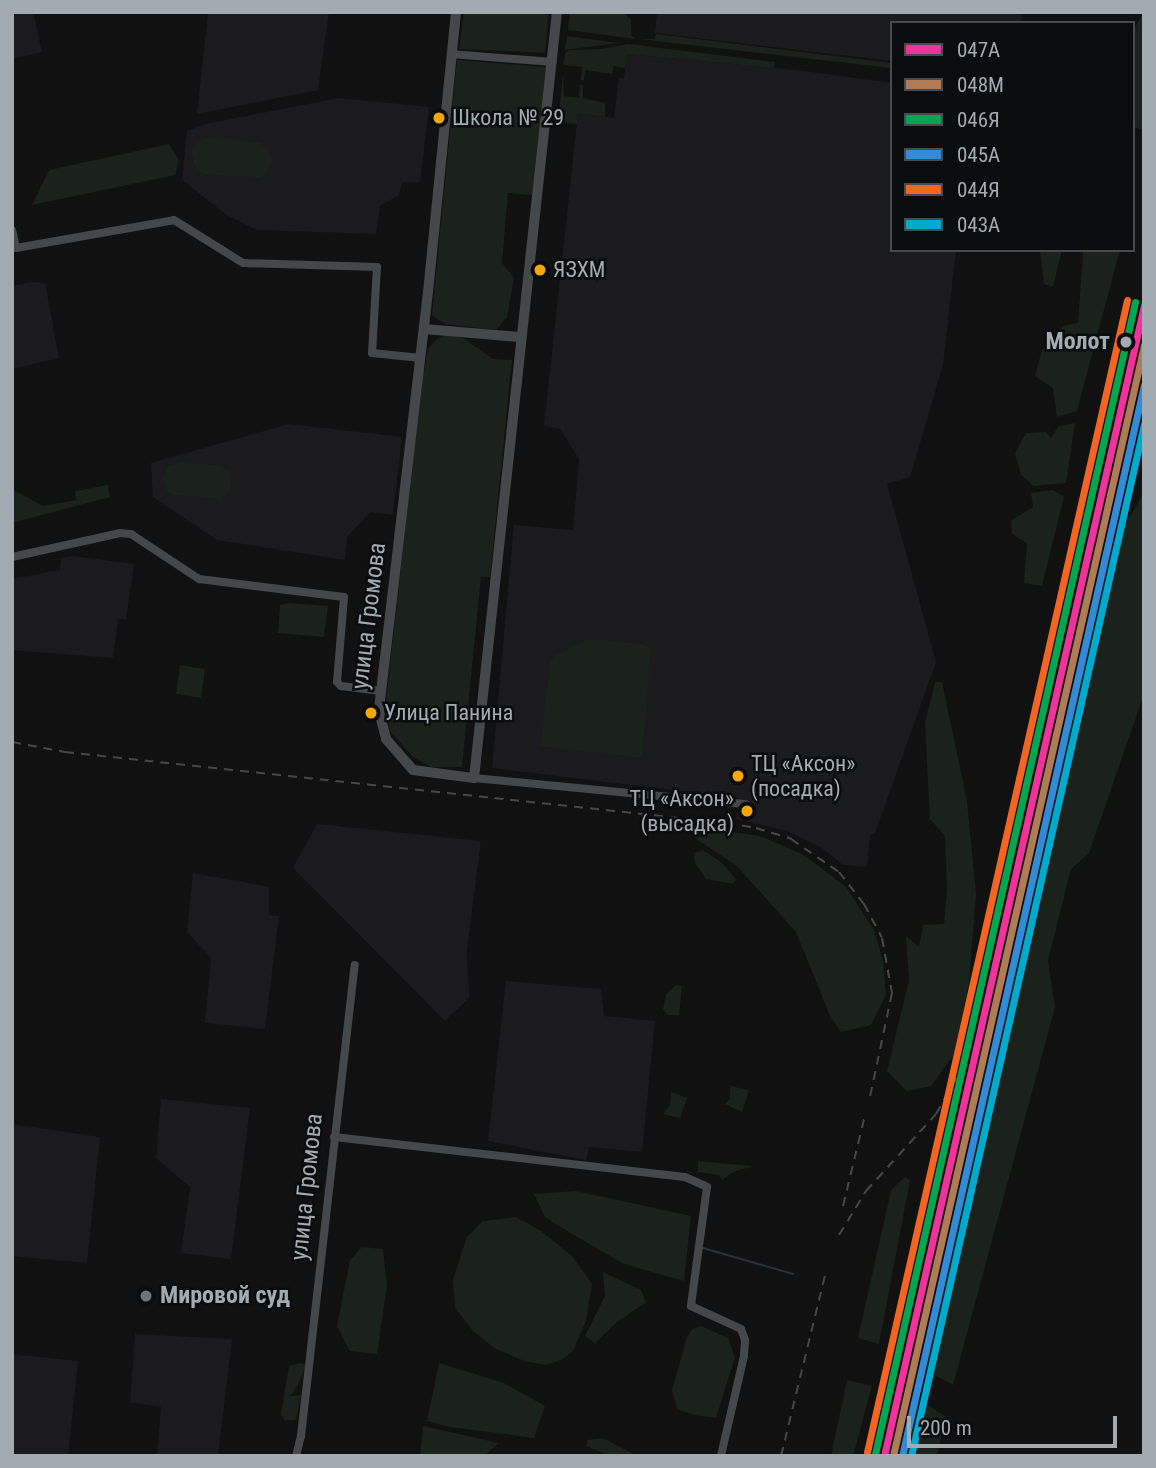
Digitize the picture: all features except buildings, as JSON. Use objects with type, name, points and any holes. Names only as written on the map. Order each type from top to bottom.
[{"type":"street","name":"улица Громова","points":[[456,12],[421,358],[381,691],[382,731],[413,771],[474,778]]},
{"type":"street","points":[[557,12],[474,778],[746,804]]},
{"type":"street","points":[[451,54],[553,62]]},
{"type":"street","points":[[12,230],[16,248],[174,220],[243,263],[377,267],[372,353],[421,358]]},
{"type":"street","points":[[424,329],[520,337]]},
{"type":"street","points":[[12,556],[120,533],[131,534],[199,579],[344,597],[337,682],[341,686],[381,691]]},
{"type":"street","name":"улица Громова","points":[[296,1456],[301,1436],[355,965]]},
{"type":"street","points":[[334,1138],[685,1177],[707,1187],[691,1306],[741,1329],[745,1340],[744,1356],[721,1456]]},
{"type":"shaded area","points":[[12,12],[33,12],[42,52],[12,59]]},
{"type":"shaded area","points":[[329,12],[318,90],[197,114],[208,13]]},
{"type":"shaded area","points":[[464,12],[549,12],[545,53],[459,49]]},
{"type":"shaded area","points":[[570,12],[623,12],[631,20],[631,35],[635,39],[568,30]]},
{"type":"shaded area","points":[[657,12],[1022,12],[1021,21],[890,21],[890,61],[655,33]]},
{"type":"shaded area","points":[[1144,12],[1144,130],[1135,128],[1135,27]]},
{"type":"shaded area","points":[[656,34],[890,63],[890,68],[638,39],[655,39]]},
{"type":"shaded area","points":[[567,36],[618,43],[565,50]]},
{"type":"shaded area","points":[[629,44],[774,62],[774,68],[627,54],[625,68],[614,66],[612,74],[585,70],[584,80],[581,80],[582,67],[563,65],[566,52],[570,50],[601,49]]},
{"type":"shaded area","points":[[627,54],[797,70],[890,83],[890,252],[956,252],[943,365],[910,477],[887,484],[936,662],[875,833],[870,835],[867,867],[843,865],[822,848],[787,831],[736,819],[738,798],[492,768],[514,525],[573,530],[579,459],[560,429],[544,426],[578,113],[614,118],[619,78],[624,78]]},
{"type":"shaded area","points":[[457,60],[546,67],[532,195],[508,193],[502,263],[514,278],[507,317],[496,330],[445,324],[432,315]]},
{"type":"shaded area","points":[[563,73],[564,96],[579,98],[580,84],[583,85],[583,98],[605,103],[605,117],[578,113],[577,124],[558,122]]},
{"type":"shaded area","points":[[339,98],[429,107],[420,183],[402,182],[399,195],[380,206],[376,234],[257,230],[227,215],[182,180],[187,131],[205,124]]},
{"type":"shaded area","points":[[211,137],[260,143],[268,149],[272,163],[265,175],[259,178],[204,174],[196,168],[191,154],[197,141]]},
{"type":"shaded area","points":[[169,144],[179,160],[175,175],[32,205],[49,170]]},
{"type":"shaded area","points":[[1040,252],[1062,252],[1053,287],[1044,284]]},
{"type":"shaded area","points":[[1083,252],[1119,252],[1077,411],[1057,417],[1053,388],[1035,376],[1042,350],[1063,326],[1078,323]]},
{"type":"shaded area","points":[[31,282],[45,283],[59,358],[12,369],[12,286]]},
{"type":"shaded area","points":[[447,335],[463,338],[493,359],[512,360],[490,577],[481,577],[462,767],[431,767],[413,757],[390,731],[385,710],[421,389],[428,349],[437,339]]},
{"type":"shaded area","points":[[1075,423],[1066,483],[1034,486],[1021,475],[1015,453],[1026,433],[1046,432],[1051,438],[1058,427]]},
{"type":"shaded area","points":[[289,424],[402,437],[393,515],[370,512],[347,537],[345,560],[217,540],[153,497],[151,463]]},
{"type":"shaded area","points":[[181,462],[222,466],[229,472],[231,490],[221,499],[174,495],[167,490],[162,478],[168,466]]},
{"type":"shaded area","points":[[108,485],[110,497],[12,523],[12,489],[43,506],[76,500],[75,491]]},
{"type":"shaded area","points":[[1053,490],[1064,497],[1042,586],[1024,583],[1027,543],[1012,534],[1011,521],[1033,507],[1031,493]]},
{"type":"shaded area","points":[[1144,492],[1144,694],[1089,853],[1071,869],[1048,961],[1055,1007],[953,1385],[920,1367],[1034,889],[1099,569]]},
{"type":"shaded area","points":[[73,556],[134,564],[126,619],[118,619],[113,658],[12,650],[12,579],[60,570],[61,558]]},
{"type":"shaded area","points":[[289,603],[328,606],[324,637],[278,633],[280,605]]},
{"type":"shaded area","points":[[588,639],[643,644],[651,650],[642,758],[540,746],[550,662],[558,654]]},
{"type":"shaded area","points":[[180,665],[205,669],[201,698],[176,694]]},
{"type":"shaded area","points":[[935,682],[942,682],[967,801],[976,894],[969,983],[954,1054],[931,1086],[907,1091],[887,1071],[909,981],[906,936],[919,947],[923,925],[944,924],[947,889],[945,836],[930,819],[925,723]]},
{"type":"shaded area","points":[[317,824],[481,841],[467,950],[469,998],[445,1021],[293,868]]},
{"type":"shaded area","points":[[698,827],[760,836],[804,855],[846,887],[874,930],[883,961],[886,995],[871,1025],[841,1032],[831,1018],[796,932],[737,866],[696,839]]},
{"type":"shaded area","points":[[703,850],[721,862],[736,879],[733,884],[706,879],[695,863],[694,853]]},
{"type":"shaded area","points":[[193,873],[269,887],[269,915],[279,916],[265,1029],[205,1023],[211,958],[187,932]]},
{"type":"shaded area","points":[[506,981],[601,989],[604,1016],[655,1021],[642,1152],[589,1147],[586,1160],[488,1141]]},
{"type":"shaded area","points":[[676,985],[682,986],[679,1015],[668,1015],[663,1009],[666,994]]},
{"type":"shaded area","points":[[730,1086],[749,1090],[742,1112],[725,1104],[730,1099]]},
{"type":"shaded area","points":[[671,1092],[687,1098],[680,1118],[663,1114],[670,1105]]},
{"type":"shaded area","points":[[161,1099],[250,1108],[231,1259],[181,1253],[190,1187],[156,1158]]},
{"type":"shaded area","points":[[12,1124],[100,1137],[87,1263],[12,1256]]},
{"type":"shaded area","points":[[698,1161],[751,1167],[735,1171],[722,1180],[719,1175],[698,1172]]},
{"type":"shaded area","points":[[905,1177],[910,1180],[879,1344],[858,1338],[891,1190]]},
{"type":"shaded area","points":[[576,1191],[691,1216],[684,1281],[624,1264],[567,1231],[545,1217],[534,1194]]},
{"type":"shaded area","points":[[516,1217],[541,1231],[572,1256],[592,1284],[586,1321],[573,1351],[563,1359],[546,1365],[524,1361],[494,1348],[472,1330],[455,1307],[453,1280],[467,1237],[483,1221]]},
{"type":"shaded area","points":[[362,1247],[383,1249],[387,1285],[377,1354],[350,1351],[337,1326],[350,1260]]},
{"type":"shaded area","points":[[603,1272],[641,1290],[646,1302],[617,1322],[595,1343],[585,1336],[605,1296]]},
{"type":"shaded area","points":[[701,1326],[728,1338],[735,1357],[716,1418],[677,1409],[672,1390],[687,1337],[692,1329]]},
{"type":"shaded area","points":[[135,1334],[232,1339],[218,1456],[157,1456],[161,1407],[130,1402]]},
{"type":"shaded area","points":[[12,1354],[78,1361],[68,1456],[12,1456]]},
{"type":"shaded area","points":[[301,1363],[306,1365],[290,1396],[301,1395],[298,1411],[295,1420],[285,1421],[281,1414],[289,1366]]},
{"type":"shaded area","points":[[439,1363],[504,1383],[545,1406],[534,1438],[450,1427],[427,1421]]},
{"type":"shaded area","points":[[847,1380],[872,1386],[853,1456],[831,1456]]},
{"type":"shaded area","points":[[912,1395],[946,1417],[937,1456],[900,1456]]},
{"type":"shaded area","points":[[423,1426],[499,1443],[484,1456],[420,1456]]},
{"type":"shaded area","points":[[603,1438],[637,1456],[610,1456],[586,1446],[588,1440]]},
{"type":"waterway","points":[[703,1248],[793,1274]]},
{"type":"railway","points":[[12,742],[65,752],[726,823],[756,828],[791,839],[839,872],[864,904],[882,938],[892,993],[869,1101]]},
{"type":"railway","points":[[839,1235],[866,1191],[936,1114],[961,1070],[973,1036]]},
{"type":"railway","points":[[843,1206],[865,1115]]},
{"type":"railway","points":[[781,1456],[826,1272]]},
{"type":"transit line","name":"044Я","points":[[867,1452],[1127,300]]},
{"type":"transit line","name":"046Я","points":[[875,1454],[1135,302]]},
{"type":"transit line","name":"047А","points":[[884,1456],[1144,305]]},
{"type":"transit line","name":"048М","points":[[893,1456],[1144,345]]},
{"type":"transit line","name":"045А","points":[[902,1456],[1144,385]]},
{"type":"transit line","name":"043А","points":[[911,1456],[1144,424]]},
{"type":"place","name":"Школа № 29","points":[[439,118]]},
{"type":"place","name":"ЯЗХМ","points":[[540,270]]},
{"type":"place","name":"Молот","points":[[1126,342]]},
{"type":"place","name":"Улица Панина","points":[[371,713]]},
{"type":"place","name":"ТЦ «Аксон» (посадка)","points":[[738,776]]},
{"type":"place","name":"ТЦ «Аксон» (высадка)","points":[[747,811]]},
{"type":"place","name":"Мировой суд","points":[[146,1296]]}]
